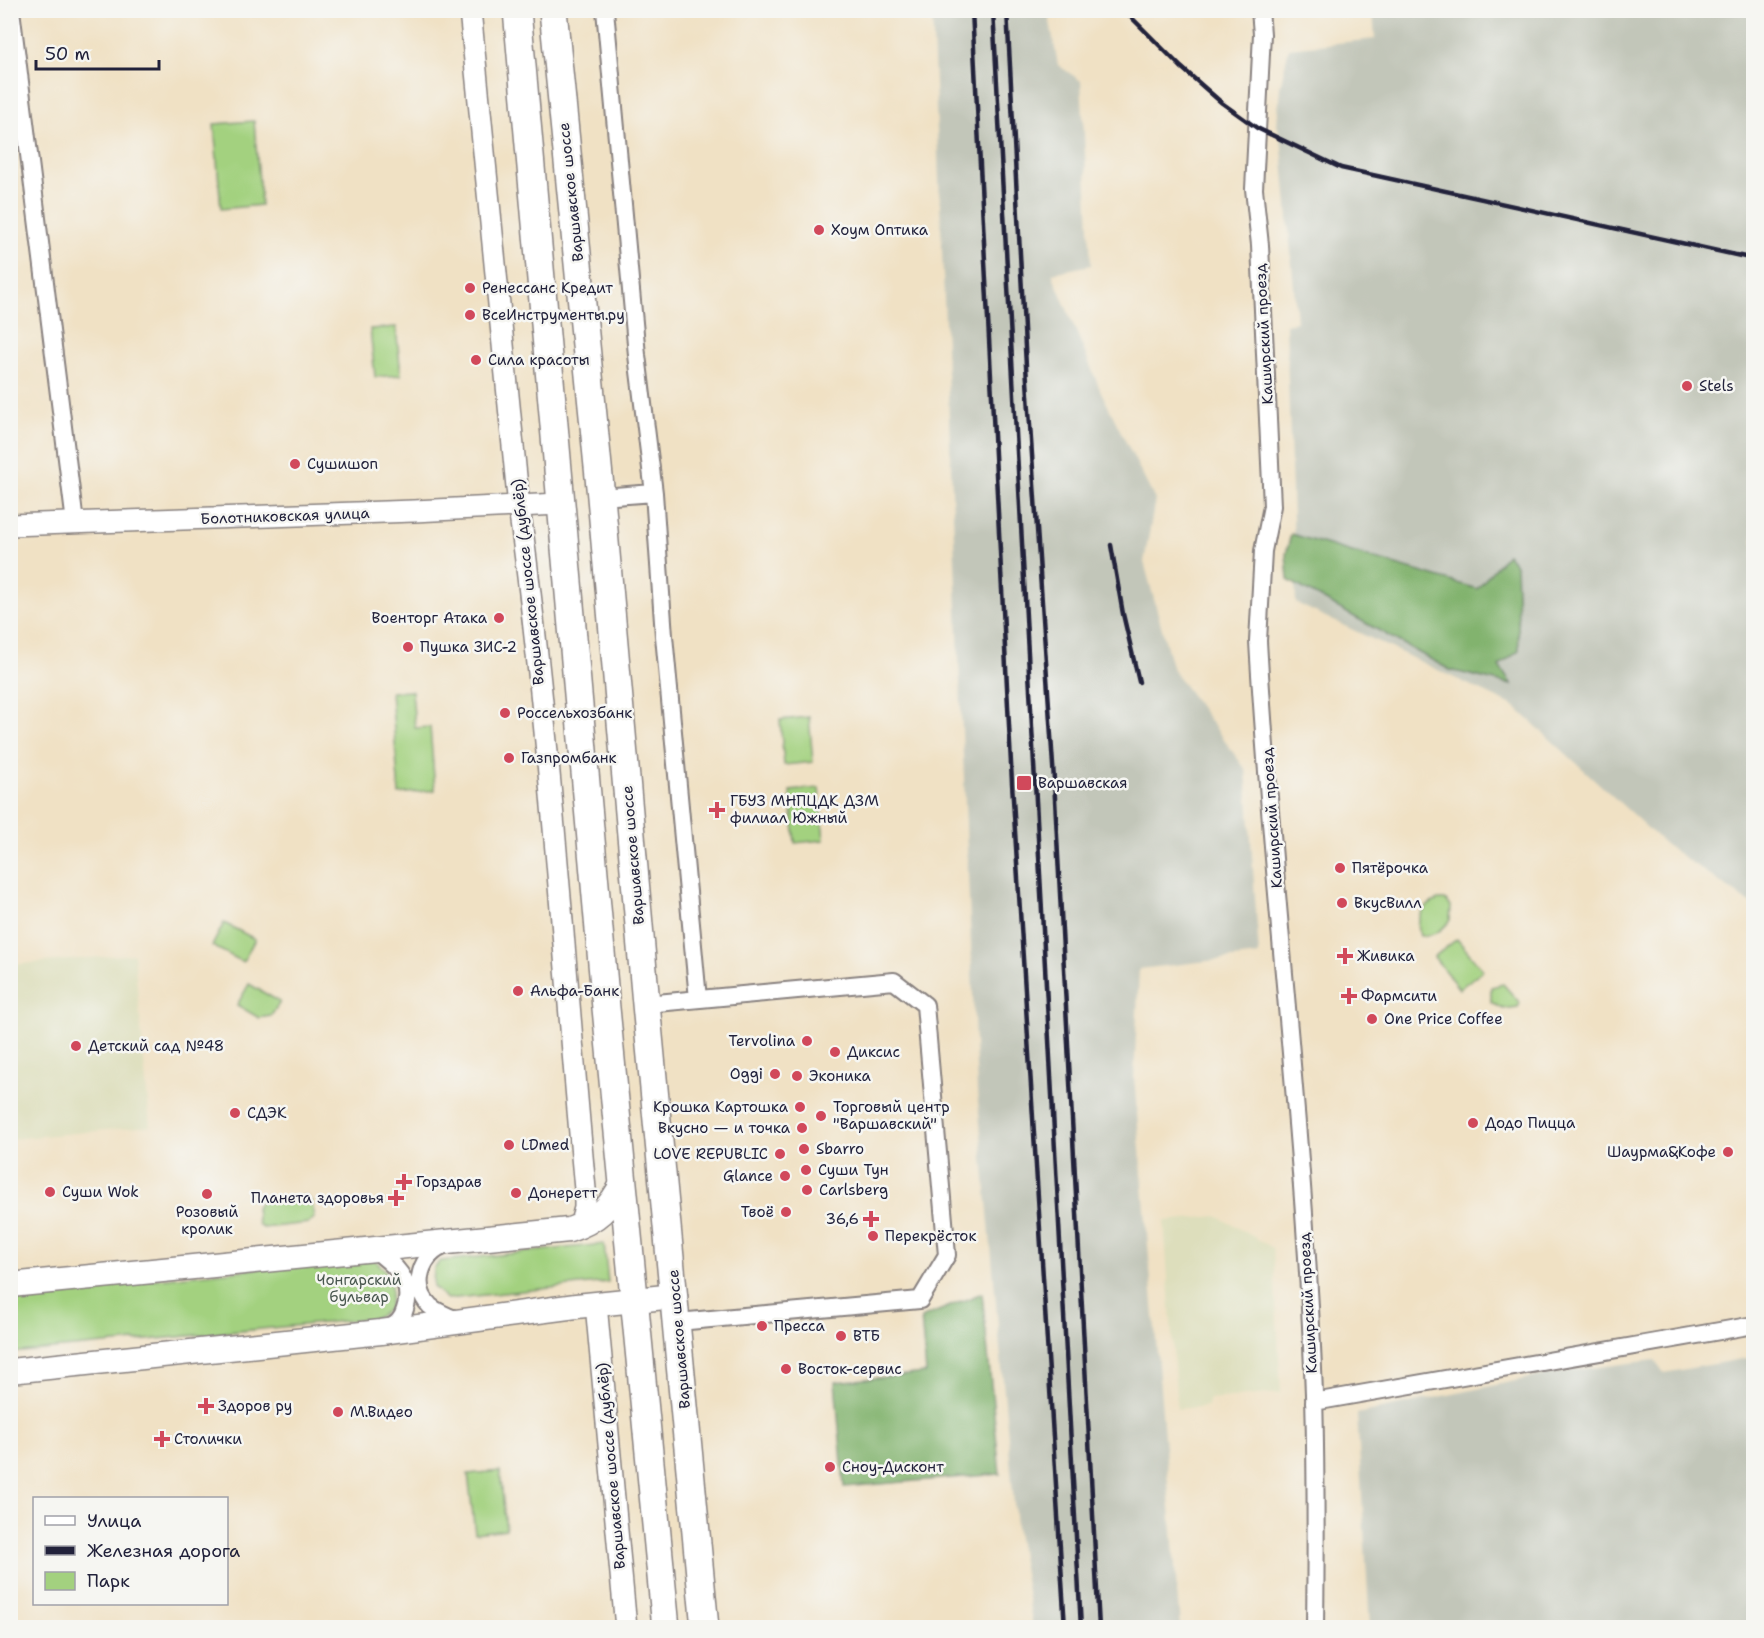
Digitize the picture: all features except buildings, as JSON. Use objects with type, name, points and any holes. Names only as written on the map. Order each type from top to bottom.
[{"type":"main road","points":[[517,10],[633,1300],[666,1628]]},
{"type":"main road","name":"Варшавское шоссе","points":[[554,10],[602,497],[646,1004],[705,1628]]},
{"type":"main road","points":[[10,1285],[569,1230],[600,1214],[614,1200],[623,1182]]},
{"type":"main road","points":[[10,1371],[381,1332],[633,1300],[676,1309]]},
{"type":"street","points":[[11,10],[75,523]]},
{"type":"street","name":"Варшавское шоссе (дублёр)","points":[[470,10],[519,507],[530,583],[566,967],[585,1189],[585,1208],[580,1226]]},
{"type":"street","points":[[604,10],[637,355],[654,493],[664,636],[698,999]]},
{"type":"street","name":"Каширский проезд","points":[[1260,10],[1262,44],[1254,189],[1260,245],[1272,506],[1263,551],[1258,641],[1303,1220],[1314,1402],[1315,1628]]},
{"type":"street","points":[[602,497],[654,493]]},
{"type":"street","name":"Болотниковская улица","points":[[10,525],[560,504]]},
{"type":"street","points":[[646,1004],[894,981],[925,1005],[947,1255],[920,1300],[676,1309]]},
{"type":"street","points":[[452,1243],[436,1248],[425,1260],[419,1275],[421,1292],[430,1306],[462,1322]]},
{"type":"street","points":[[372,1248],[399,1270],[406,1282],[409,1299],[403,1318],[381,1332]]},
{"type":"street","name":"Варшавское шоссе (дублёр)","points":[[596,1304],[626,1628]]},
{"type":"street","points":[[1314,1402],[1754,1325]]},
{"type":"shaded area","points":[[932,11],[1048,11],[1058,65],[1081,81],[1091,265],[1052,273],[1101,392],[1155,500],[1144,562],[1173,670],[1246,770],[1259,955],[1139,969],[1134,1078],[1180,1627],[1033,1627],[1016,1526],[977,1090]]},
{"type":"shaded area","points":[[1373,11],[1753,11],[1753,905],[1666,845],[1514,706],[1296,603],[1286,324],[1297,322],[1281,137],[1277,125],[1280,87],[1289,48],[1375,39]]},
{"type":"shaded area","name":"Детский сад №48","points":[[134,954],[150,1126],[11,1139],[11,965]]},
{"type":"shaded area","points":[[1217,1216],[1273,1248],[1281,1393],[1208,1399],[1208,1406],[1177,1409],[1164,1221]]},
{"type":"shaded area","points":[[1753,1357],[1753,1627],[1370,1627],[1357,1414],[1559,1372],[1655,1360],[1664,1373]]},
{"type":"green space","points":[[254,121],[261,205],[221,209],[214,124]]},
{"type":"green space","points":[[396,327],[401,375],[375,377],[370,329]]},
{"type":"green space","points":[[1291,534],[1477,589],[1507,554],[1516,565],[1519,651],[1499,666],[1512,685],[1450,670],[1288,580],[1286,554]]},
{"type":"green space","points":[[412,691],[415,728],[430,727],[435,790],[399,794],[391,692]]},
{"type":"green space","points":[[809,717],[813,762],[784,765],[780,720]]},
{"type":"green space","points":[[819,788],[824,840],[795,843],[790,791]]},
{"type":"green space","points":[[1438,900],[1445,900],[1451,906],[1450,920],[1437,932],[1420,936],[1418,924],[1421,914]]},
{"type":"green space","points":[[224,923],[255,939],[243,962],[212,946]]},
{"type":"green space","points":[[1457,939],[1483,970],[1459,989],[1434,957]]},
{"type":"green space","points":[[249,984],[280,1002],[271,1016],[259,1018],[237,1005]]},
{"type":"green space","points":[[1503,984],[1520,1003],[1518,1007],[1503,1009],[1491,1002],[1491,987]]},
{"type":"green space","points":[[305,1196],[312,1202],[314,1218],[309,1223],[263,1228],[258,1224],[256,1208],[261,1201]]},
{"type":"green space","points":[[604,1244],[608,1282],[447,1299],[433,1287],[434,1268],[441,1261]]},
{"type":"green space","name":"Чонгарский бульвар","points":[[370,1257],[383,1268],[391,1285],[389,1309],[376,1318],[11,1353],[11,1294]]},
{"type":"green space","points":[[982,1293],[1000,1474],[844,1487],[835,1382],[926,1373],[921,1318]]},
{"type":"green space","points":[[500,1471],[506,1529],[475,1533],[468,1474]]},
{"type":"railway","points":[[972,10],[1012,783],[1065,1628]]},
{"type":"railway","points":[[993,10],[1081,1628]]},
{"type":"railway","points":[[1007,10],[1026,366],[1054,780],[1099,1628]]},
{"type":"railway","points":[[1124,10],[1181,67],[1222,103],[1257,128],[1341,168],[1754,259]]},
{"type":"railway","points":[[1111,545],[1123,614],[1139,682]]},
{"type":"place","name":"Хоум Оптика","points":[[819,230]]},
{"type":"place","name":"Ренессанс Кредит","points":[[470,288]]},
{"type":"place","name":"ВсеИнструменты.ру","points":[[470,315]]},
{"type":"place","name":"Сила красоты","points":[[476,360]]},
{"type":"place","name":"Stels","points":[[1687,386]]},
{"type":"place","name":"Сушишоп","points":[[295,464]]},
{"type":"place","name":"Военторг Атака","points":[[499,618]]},
{"type":"place","name":"Пушка ЗИС-2","points":[[408,647]]},
{"type":"place","name":"Россельхозбанк","points":[[505,713]]},
{"type":"place","name":"Газпромбанк","points":[[509,758]]},
{"type":"place","name":"Варшавская","points":[[1024,783]]},
{"type":"place","name":"ГБУЗ МНПЦДК ДЗМ филиал Южный","points":[[717,810]]},
{"type":"place","name":"Пятёрочка","points":[[1340,868]]},
{"type":"place","name":"ВкусВилл","points":[[1342,903]]},
{"type":"place","name":"Живика","points":[[1345,956]]},
{"type":"place","name":"Альфа-Банк","points":[[518,991]]},
{"type":"place","name":"Фармсити","points":[[1349,996]]},
{"type":"place","name":"One Price Coffee","points":[[1372,1019]]},
{"type":"place","name":"Tervolina","points":[[807,1041]]},
{"type":"place","name":"Детский сад №48","points":[[76,1046]]},
{"type":"place","name":"Диксис","points":[[835,1052]]},
{"type":"place","name":"Oggi","points":[[775,1074]]},
{"type":"place","name":"Эконика","points":[[797,1076]]},
{"type":"place","name":"Крошка Картошка","points":[[800,1107]]},
{"type":"place","name":"СДЭК","points":[[235,1113]]},
{"type":"place","name":"Торговый центр \"Варшавский\"","points":[[821,1116]]},
{"type":"place","name":"Додо Пицца","points":[[1473,1123]]},
{"type":"place","name":"Вкусно — и точка","points":[[802,1128]]},
{"type":"place","name":"LDmed","points":[[509,1145]]},
{"type":"place","name":"Sbarro","points":[[804,1149]]},
{"type":"place","name":"Шаурма&Кофе","points":[[1728,1152]]},
{"type":"place","name":"LOVE REPUBLIC","points":[[780,1154]]},
{"type":"place","name":"Суши Тун","points":[[806,1170]]},
{"type":"place","name":"Glance","points":[[785,1176]]},
{"type":"place","name":"Горздрав","points":[[404,1182]]},
{"type":"place","name":"Carlsberg","points":[[807,1190]]},
{"type":"place","name":"Суши Wok","points":[[50,1192]]},
{"type":"place","name":"Донеретт","points":[[516,1193]]},
{"type":"place","name":"Розовый кролик","points":[[207,1194]]},
{"type":"place","name":"Планета здоровья","points":[[396,1198]]},
{"type":"place","name":"Твоё","points":[[786,1212]]},
{"type":"place","name":"36,6","points":[[871,1219]]},
{"type":"place","name":"Перекрёсток","points":[[873,1236]]},
{"type":"place","name":"Пресса","points":[[762,1326]]},
{"type":"place","name":"ВТБ","points":[[841,1336]]},
{"type":"place","name":"Восток-сервис","points":[[786,1369]]},
{"type":"place","name":"Здоров ру","points":[[206,1406]]},
{"type":"place","name":"М.Видео","points":[[338,1412]]},
{"type":"place","name":"Столички","points":[[162,1439]]},
{"type":"place","name":"Сноу-Дисконт","points":[[830,1467]]}]
